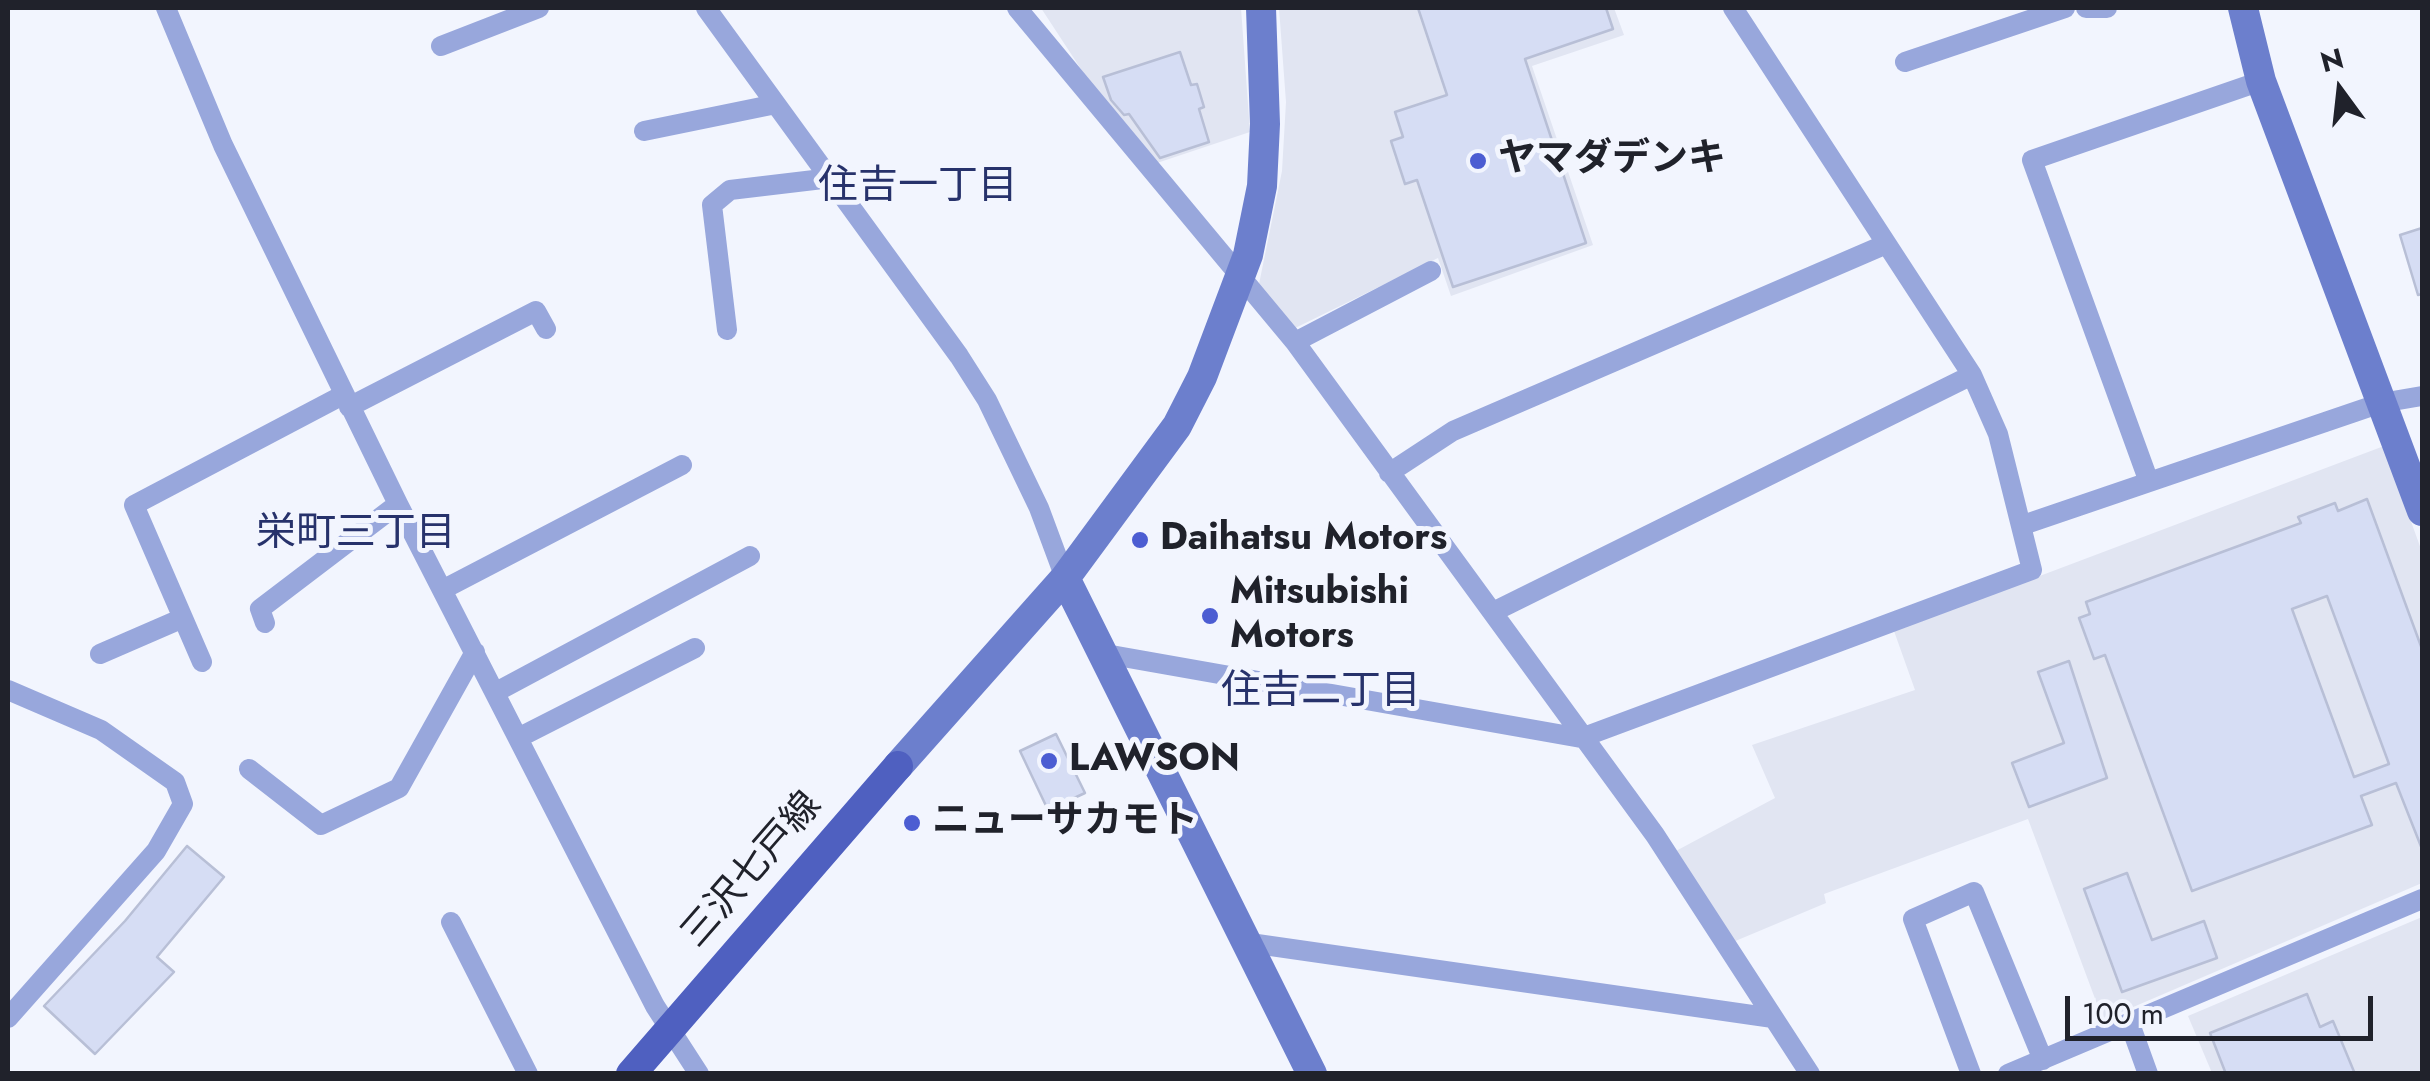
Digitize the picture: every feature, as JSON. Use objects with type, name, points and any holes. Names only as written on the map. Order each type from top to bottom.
[{"type":"main road","name":"三沢七戸線","points":[[631,1074],[898,766]]},
{"type":"street","points":[[166,8],[224,144],[346,401],[670,1030],[699,1074]]},
{"type":"street","points":[[442,46],[539,8]]},
{"type":"street","points":[[706,8],[986,400],[1039,508],[1064,578],[1100,653],[1312,1074]]},
{"type":"street","points":[[1017,8],[1295,342],[1581,738],[1656,835],[1810,1074]]},
{"type":"street","points":[[898,766],[1064,578],[1177,426],[1202,377],[1240,276],[1263,173],[1266,66],[1261,8]]},
{"type":"street","points":[[1100,653],[1581,738],[2032,570],[1998,434],[1972,375],[1733,8]]},
{"type":"street","points":[[1905,62],[2065,8]]},
{"type":"street","points":[[2086,8],[2108,8]]},
{"type":"street","points":[[2243,8],[2261,81],[2422,510]]},
{"type":"street","points":[[2149,482],[2032,160],[2261,81]]},
{"type":"street","points":[[644,131],[776,104]]},
{"type":"street","points":[[727,330],[712,205],[730,190],[830,178]]},
{"type":"street","points":[[1389,473],[1453,431],[1884,244]]},
{"type":"street","points":[[1295,342],[1432,270]]},
{"type":"street","points":[[202,662],[134,504],[536,311],[546,329]]},
{"type":"street","points":[[1492,612],[1972,375]]},
{"type":"street","points":[[2023,525],[2381,402],[2422,396]]},
{"type":"street","points":[[442,590],[682,465]]},
{"type":"street","points":[[265,623],[260,609],[398,504]]},
{"type":"street","points":[[496,692],[750,556]]},
{"type":"street","points":[[100,654],[183,618]]},
{"type":"street","points":[[520,737],[694,648]]},
{"type":"street","points":[[249,769],[321,825],[399,788],[475,652]]},
{"type":"street","points":[[8,690],[101,730],[175,782],[183,804],[156,850],[8,1018]]},
{"type":"street","points":[[1972,1074],[1913,920],[1974,892],[2043,1060]]},
{"type":"street","points":[[2008,1074],[2422,899]]},
{"type":"street","points":[[451,922],[528,1074]]},
{"type":"street","points":[[1243,942],[1773,1018]]},
{"type":"street","points":[[2130,1024],[2148,1074]]},
{"type":"shaded area","points":[[1041,8],[1241,8],[1250,132],[1145,167]]},
{"type":"shaded area","points":[[1279,8],[1614,8],[1624,35],[1532,66],[1593,245],[1451,296],[1438,258],[1289,331],[1258,289],[1282,171],[1286,102]]},
{"type":"shaded area","points":[[2384,446],[2422,552],[2422,883],[2103,1020],[2028,819],[1824,894],[1826,903],[1733,942],[1674,852],[1775,798],[1752,745],[1915,690],[1894,631]]},
{"type":"shaded area","points":[[2422,917],[2422,1073],[2212,1073],[2188,1016]]},
{"type":"building","name":"ヤマダデンキ","points":[[1418,8],[1606,8],[1613,29],[1525,59],[1586,243],[1453,287],[1417,180],[1405,184],[1391,141],[1403,137],[1395,112],[1447,95]]},
{"type":"building","points":[[1180,52],[1191,85],[1197,84],[1204,107],[1199,109],[1209,142],[1160,158],[1129,114],[1124,115],[1111,100],[1103,77]]},
{"type":"building","points":[[2422,228],[2422,294],[2418,295],[2400,235]]},
{"type":"building","points":[[2367,499],[2422,649],[2422,849],[2396,783],[2361,796],[2372,825],[2192,891],[2105,655],[2094,659],[2079,618],[2090,614],[2086,602],[2301,523],[2298,517],[2335,503],[2338,511]],"holes":[[[2327,596],[2389,764],[2354,777],[2292,609]]]},
{"type":"building","points":[[2069,661],[2107,778],[2029,807],[2012,763],[2064,743],[2038,672]]},
{"type":"building","points":[[1056,734],[1085,793],[1048,810],[1020,751]]},
{"type":"building","points":[[187,846],[224,877],[157,957],[174,972],[95,1054],[44,1006],[125,921]]},
{"type":"building","points":[[2127,873],[2152,940],[2204,921],[2217,958],[2122,992],[2084,889]]},
{"type":"building","points":[[2307,994],[2320,1027],[2333,1021],[2355,1074],[2226,1074],[2210,1033]]},
{"type":"place","name":"ヤマダデンキ","points":[[1478,161]]},
{"type":"place","name":"Daihatsu Motors","points":[[1140,540]]},
{"type":"place","name":"Mitsubishi Motors","points":[[1210,616]]},
{"type":"place","name":"LAWSON","points":[[1049,761]]},
{"type":"place","name":"ニューサカモト","points":[[912,823]]},
{"type":"district","name":"住吉一丁目","points":[[918,188]]},
{"type":"district","name":"栄町三丁目","points":[[356,535]]},
{"type":"district","name":"住吉二丁目","points":[[1321,693]]}]
